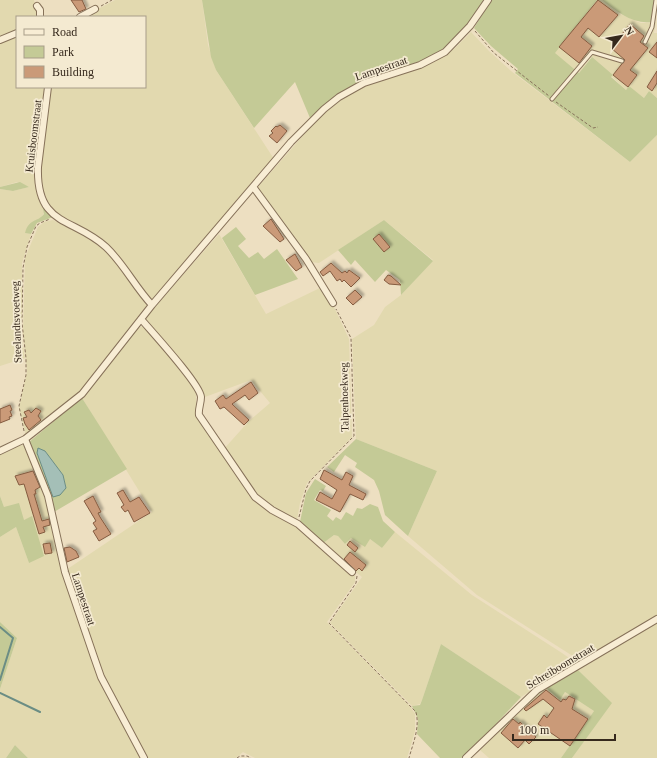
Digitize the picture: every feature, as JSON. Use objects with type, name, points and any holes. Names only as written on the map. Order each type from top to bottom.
[{"type":"street","name":"Lampestraat","points":[[0,451],[25,439],[82,394],[152,305],[306,126],[339,97],[364,83],[420,65],[445,52],[470,26],[488,0]]},
{"type":"street","points":[[38,6],[40,16]]},
{"type":"street","points":[[82,16],[95,9]]},
{"type":"street","points":[[0,40],[16,32]]},
{"type":"street","name":"Kruisboomstraat","points":[[48,88],[38,179],[44,202],[55,217],[90,236],[107,248],[152,305]]},
{"type":"street","points":[[254,188],[306,259],[333,303]]},
{"type":"street","points":[[141,319],[175,358],[196,386],[201,396],[198,409],[199,415],[248,489],[263,504],[298,524],[352,572]]},
{"type":"street","name":"Lampestraat","points":[[25,439],[48,496],[65,572],[101,677],[144,758]]},
{"type":"street","name":"Schreiboomstraat","points":[[466,758],[537,690],[657,619]]},
{"type":"lane","points":[[646,42],[652,27],[656,0]]},
{"type":"lane","points":[[552,99],[592,52],[622,61]]},
{"type":"path","points":[[95,9],[112,0]]},
{"type":"path","points":[[470,26],[494,52],[552,99],[593,128],[598,127]]},
{"type":"path","name":"Steelandtsvoetweg","points":[[25,439],[18,406],[26,375],[26,358],[22,323],[24,258],[36,226],[55,217]]},
{"type":"path","name":"Talpenhoekweg","points":[[298,524],[303,498],[310,481],[354,436],[351,338],[333,303]]},
{"type":"path","points":[[352,572],[358,577],[356,583],[329,623],[416,712],[418,720],[409,758]]},
{"type":"path","points":[[237,758],[240,756],[251,758]]},
{"type":"shaded area","points":[[0,0],[34,0],[38,16],[16,16],[16,30],[0,38]]},
{"type":"shaded area","points":[[115,0],[202,0],[208,45],[216,70],[274,159],[153,300],[149,299],[109,248],[61,219],[47,204],[40,184],[40,168],[50,88],[146,88],[146,16],[85,16]]},
{"type":"shaded area","points":[[597,0],[602,0],[620,14],[641,23],[656,22],[654,33],[657,33],[657,98],[649,91],[644,98],[629,87],[626,90],[591,57],[579,73],[554,53]]},
{"type":"shaded area","points":[[471,32],[511,71],[630,162],[657,135],[657,616],[584,660],[579,660],[477,595],[408,536],[437,471],[356,439],[352,339],[374,325],[385,307],[401,295],[433,260],[384,220],[319,263],[310,262],[284,223],[259,191],[258,187],[308,130],[342,99],[363,87],[434,62],[455,48]]},
{"type":"shaded area","points":[[16,34],[16,88],[46,88],[37,159],[44,213],[41,218],[29,224],[25,233],[31,234],[22,263],[22,339],[25,358],[0,366],[0,189],[13,191],[29,187],[17,182],[0,187],[0,42]]},
{"type":"shaded area","points":[[53,220],[86,236],[107,251],[146,303],[147,308],[81,391],[70,402],[26,436],[19,408],[27,372],[23,333],[25,258],[38,227],[44,222]]},
{"type":"shaded area","points":[[219,234],[266,314],[322,287],[335,309],[349,339],[352,437],[307,483],[300,503],[297,520],[289,518],[257,498],[223,450],[249,421],[270,403],[251,380],[205,397],[145,321],[145,318]]},
{"type":"shaded area","points":[[142,326],[156,339],[196,391],[196,412],[201,422],[246,489],[267,510],[298,527],[355,576],[355,582],[327,622],[409,705],[415,714],[415,731],[407,758],[255,758],[243,752],[236,758],[145,758],[102,675],[66,570],[152,512],[82,398],[136,330]]},
{"type":"shaded area","points":[[22,445],[24,446],[40,478],[92,657],[142,758],[28,758],[15,745],[6,758],[0,758],[0,689],[17,638],[0,622],[0,537],[16,527],[29,563],[32,517],[24,520],[4,507],[0,496],[0,453]]},
{"type":"shaded area","points":[[395,532],[472,595],[572,660],[572,665],[521,697],[441,644],[422,700],[420,704],[412,706],[330,623],[362,577],[322,544],[334,535],[338,536],[345,544],[351,537],[370,539],[382,548]]},
{"type":"shaded area","points":[[657,622],[657,758],[572,758],[611,703],[578,670]]},
{"type":"shaded area","points":[[545,687],[560,700],[565,692],[594,711],[561,758],[489,758],[480,750],[527,701]]},
{"type":"green space","points":[[202,0],[485,0],[456,38],[436,54],[418,62],[370,77],[353,85],[310,118],[295,82],[254,128],[216,70],[211,57]]},
{"type":"green space","points":[[491,0],[597,0],[555,53],[579,73],[592,57],[613,75],[611,77],[626,90],[629,86],[644,98],[649,91],[657,98],[657,135],[630,162],[515,73],[518,69],[491,46],[474,28]]},
{"type":"green space","points":[[602,0],[654,0],[651,22],[631,19]]},
{"type":"green space","points":[[20,182],[29,187],[13,191],[0,189],[0,187]]},
{"type":"green space","points":[[41,199],[49,214],[53,217],[37,223],[31,234],[25,233],[31,223],[44,214]]},
{"type":"green space","points":[[384,220],[433,261],[401,295],[400,280],[386,270],[375,282],[355,260],[351,265],[338,250]]},
{"type":"green space","points":[[236,227],[246,239],[238,246],[249,258],[258,252],[264,259],[277,249],[298,279],[255,295],[222,238]]},
{"type":"green space","points":[[82,398],[127,469],[54,512],[41,471],[30,451],[29,442]],"holes":[[[45,451],[63,475],[66,488],[51,491],[37,453]]]},
{"type":"green space","points":[[356,439],[437,471],[408,536],[385,515],[379,491],[374,480],[355,467],[357,463],[345,455],[334,472],[327,467]]},
{"type":"green space","points":[[315,479],[326,486],[323,491],[320,490],[314,500],[331,510],[327,516],[333,521],[336,517],[341,520],[346,512],[353,516],[357,508],[362,509],[370,504],[378,507],[383,521],[395,532],[382,548],[370,539],[365,547],[351,538],[345,544],[338,536],[334,535],[322,544],[300,522],[306,493]]},
{"type":"green space","points":[[0,496],[4,507],[19,503],[24,520],[32,516],[44,556],[29,563],[16,527],[0,537]]},
{"type":"green space","points":[[0,622],[17,638],[0,689]]},
{"type":"green space","points":[[441,644],[521,697],[461,758],[440,758],[417,734],[418,719],[412,706],[420,705]]},
{"type":"green space","points":[[578,670],[612,703],[572,758],[561,758],[594,711],[565,692],[560,700],[545,687]]},
{"type":"green space","points":[[15,745],[28,758],[6,758]]},
{"type":"water","points":[[38,448],[45,451],[63,475],[66,488],[60,495],[53,497],[37,453]]},
{"type":"building","points":[[71,0],[82,0],[86,9],[79,12]]},
{"type":"building","points":[[598,0],[618,15],[599,37],[588,28],[581,37],[592,46],[579,63],[559,47]]},
{"type":"building","points":[[630,24],[644,36],[640,42],[648,48],[630,70],[637,75],[628,87],[613,75],[625,60],[611,48]]},
{"type":"building","points":[[657,42],[657,58],[649,52]]},
{"type":"building","points":[[657,71],[657,83],[652,91],[647,87]]},
{"type":"building","points":[[280,125],[287,131],[277,143],[269,136],[273,133],[271,131],[276,126],[277,127]]},
{"type":"building","points":[[271,219],[284,239],[280,242],[263,226]]},
{"type":"building","points":[[379,234],[390,247],[384,252],[373,239]]},
{"type":"building","points":[[295,254],[302,267],[296,271],[286,260]]},
{"type":"building","points":[[331,263],[342,273],[345,271],[347,273],[349,270],[360,278],[351,287],[344,280],[342,282],[340,279],[337,281],[330,271],[323,276],[320,272]]},
{"type":"building","points":[[388,275],[401,285],[389,284],[384,280]]},
{"type":"building","points":[[355,290],[362,297],[353,305],[346,298]]},
{"type":"building","points":[[251,382],[258,393],[249,400],[245,395],[232,404],[249,420],[244,425],[224,407],[220,409],[215,401],[223,395],[226,399]]},
{"type":"building","points":[[10,405],[12,416],[9,417],[10,419],[0,423],[0,409]]},
{"type":"building","points":[[36,408],[41,411],[38,416],[41,420],[29,430],[23,418],[27,417],[24,412],[29,410],[31,413]]},
{"type":"building","points":[[324,470],[342,480],[346,472],[353,476],[349,485],[366,494],[363,500],[350,494],[340,512],[316,500],[320,492],[332,499],[337,490],[320,479]]},
{"type":"building","points":[[33,471],[40,487],[35,490],[36,494],[34,494],[42,521],[49,519],[50,525],[43,527],[45,532],[39,534],[24,484],[19,485],[15,476]]},
{"type":"building","points":[[123,490],[130,502],[139,497],[150,513],[134,522],[128,510],[125,512],[121,507],[124,505],[117,493]]},
{"type":"building","points":[[93,496],[101,512],[98,513],[111,534],[99,541],[93,531],[97,529],[93,523],[96,521],[84,501]]},
{"type":"building","points":[[350,541],[358,548],[355,552],[347,545]]},
{"type":"building","points":[[50,543],[52,553],[45,554],[43,544]]},
{"type":"building","points":[[70,547],[76,551],[79,557],[67,562],[64,548]]},
{"type":"building","points":[[350,552],[366,565],[362,571],[359,568],[356,571],[344,559]]},
{"type":"building","points":[[546,690],[561,702],[563,699],[566,700],[569,696],[575,699],[572,709],[588,719],[570,746],[538,724],[544,715],[547,718],[554,708],[543,699],[526,711],[524,709]]},
{"type":"building","points":[[513,719],[519,724],[520,722],[536,737],[529,744],[525,740],[518,748],[501,733]]},
{"type":"waterway","points":[[0,627],[13,638],[0,680]]},
{"type":"waterway","points":[[0,693],[40,712]]}]
